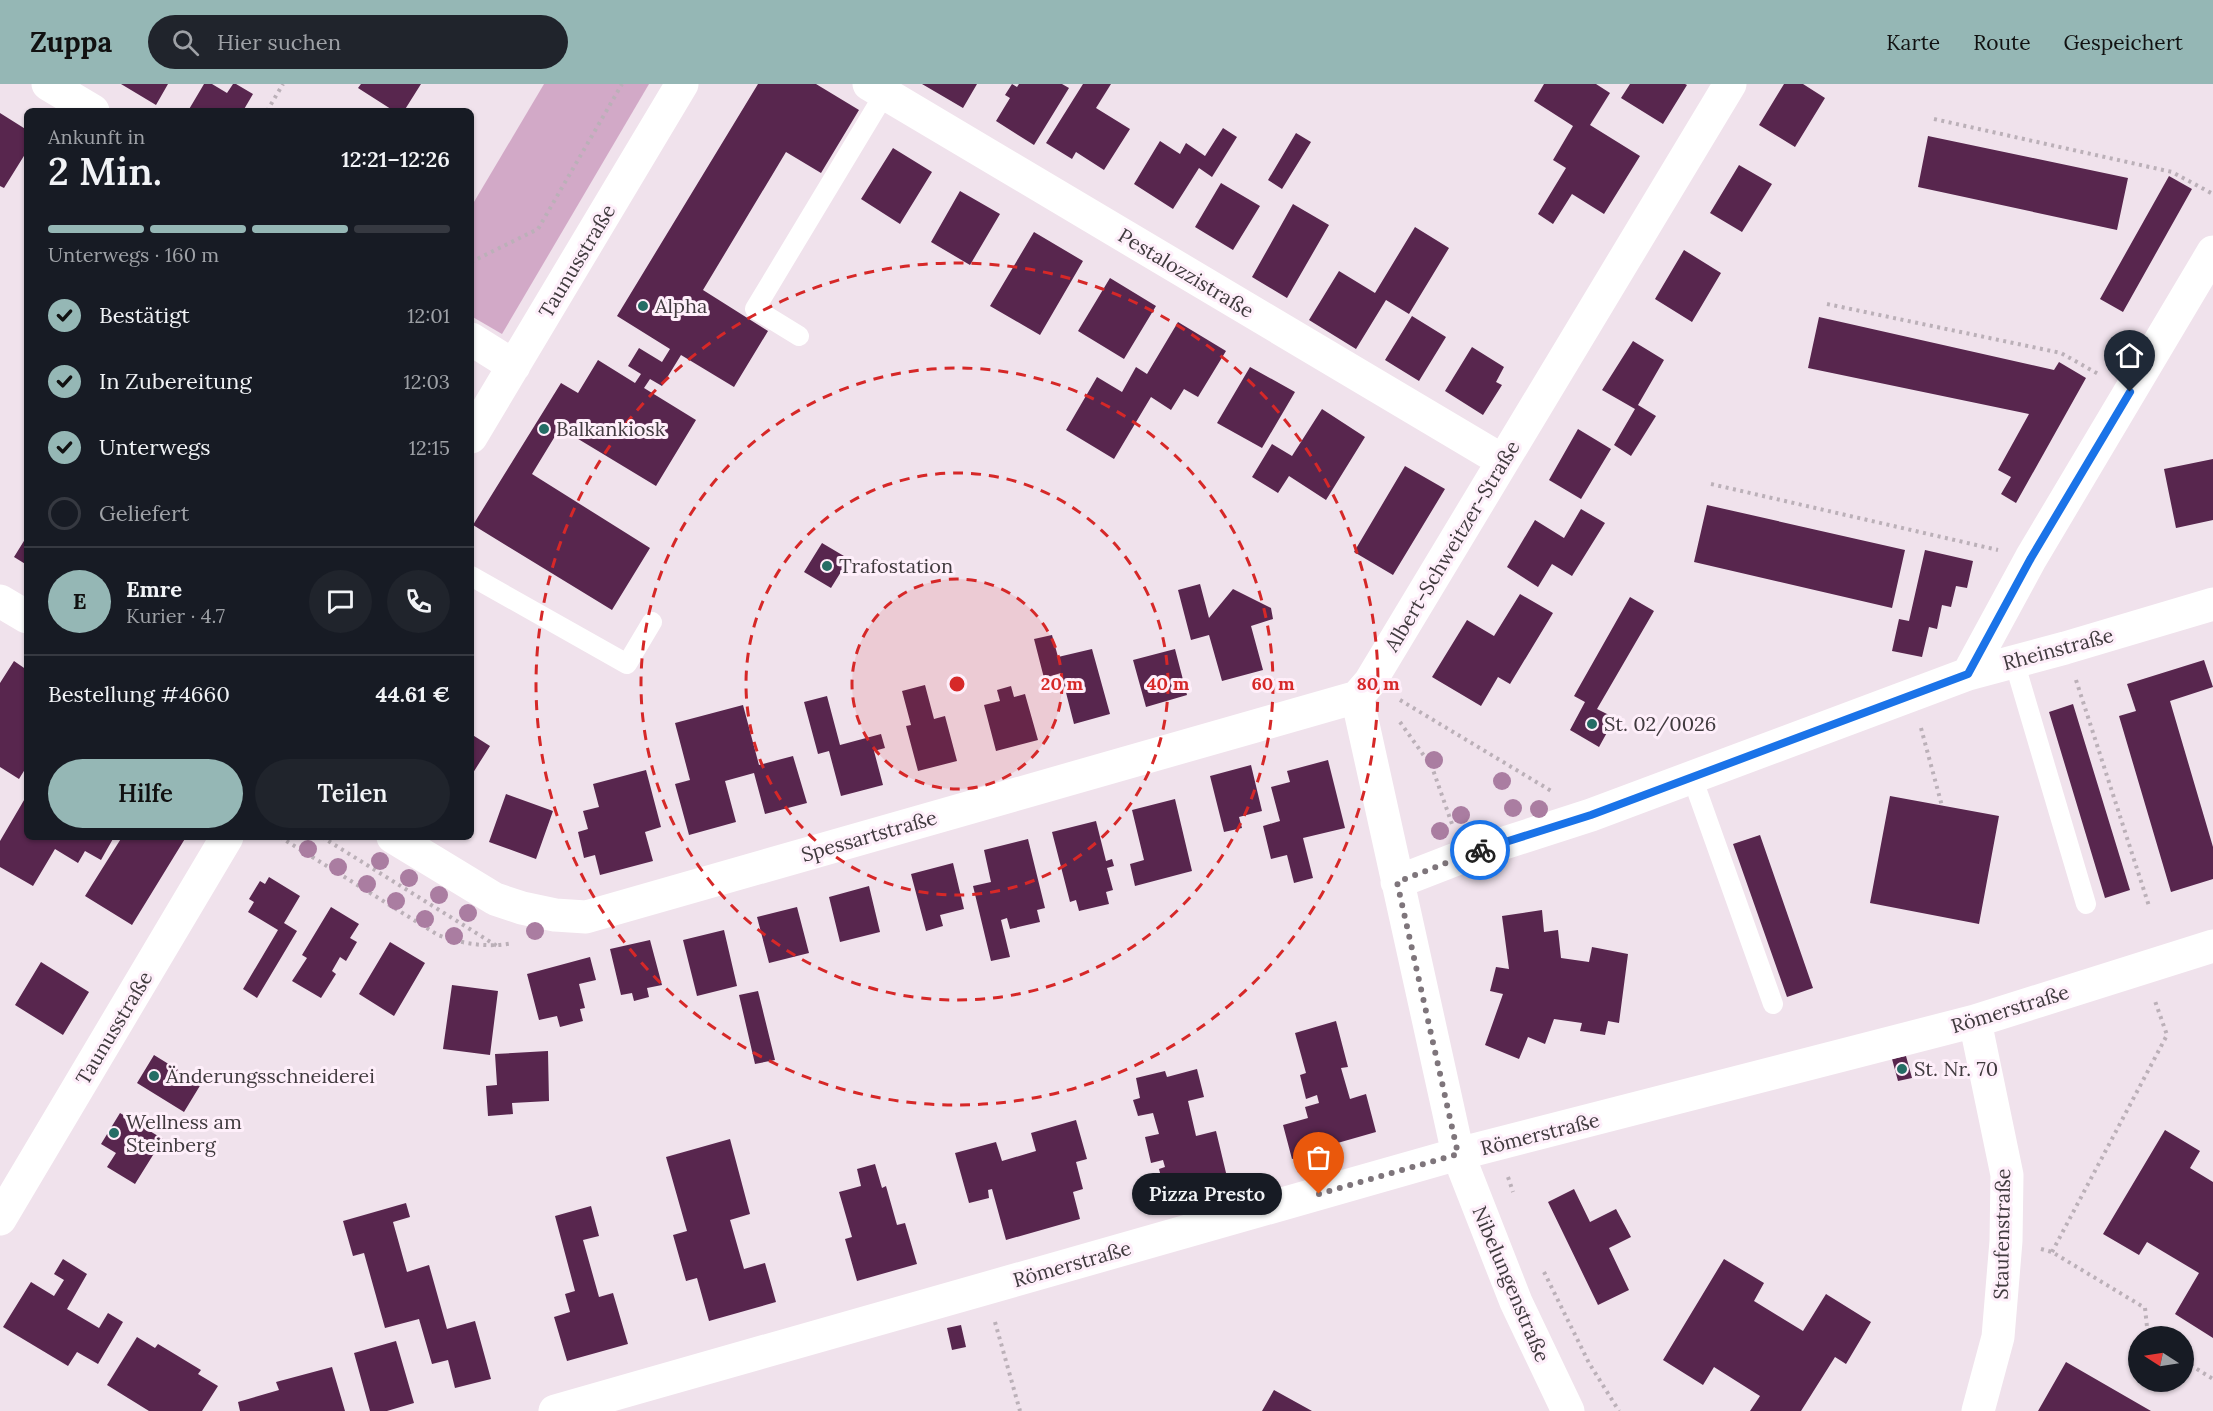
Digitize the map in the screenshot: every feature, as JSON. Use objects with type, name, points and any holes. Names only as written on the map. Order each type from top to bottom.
[{"type":"street","points":[[48,84],[88,108]]},
{"type":"street","name":"Taunusstraße","points":[[474,432],[682,84]]},
{"type":"street","name":"Albert-Schweitzer-Straße","points":[[1363,689],[1730,84]]},
{"type":"street","name":"Pestalozzistraße","points":[[877,89],[1503,461]]},
{"type":"street","points":[[1968,674],[2031,558],[2213,252]]},
{"type":"street","points":[[474,341],[514,366]]},
{"type":"street","points":[[0,601],[24,615]]},
{"type":"street","name":"Rheinstraße","points":[[1397,882],[1464,856],[1591,815],[1968,674],[2066,648],[2213,604]]},
{"type":"street","points":[[1363,689],[1397,882],[1458,1154]]},
{"type":"street","name":"Spessartstraße","points":[[398,840],[495,899],[555,915],[586,917],[1363,689]]},
{"type":"street","name":"Taunusstraße","points":[[0,1219],[226,840]]},
{"type":"street","name":"Römerstraße","points":[[555,1411],[1458,1154],[1975,1021],[2213,946]]},
{"type":"street","name":"Staufenstraße","points":[[1975,1021],[2007,1175],[2006,1241],[1998,1337],[1978,1411]]},
{"type":"street","name":"Nibelungenstraße","points":[[1458,1154],[1516,1302],[1568,1411]]},
{"type":"lane","points":[[799,336],[755,309],[877,89]]},
{"type":"lane","points":[[474,578],[627,664],[652,622]]},
{"type":"lane","points":[[2013,662],[2086,904]]},
{"type":"lane","points":[[1692,777],[1773,1004]]},
{"type":"path","points":[[269,108],[283,84]]},
{"type":"path","points":[[474,261],[538,229],[622,84]]},
{"type":"path","points":[[1934,119],[2172,172],[2213,194]]},
{"type":"path","points":[[1827,304],[2061,353],[2130,392]]},
{"type":"path","points":[[1711,484],[2031,558]]},
{"type":"path","points":[[2066,648],[2150,906]]},
{"type":"path","points":[[1363,689],[1591,815]]},
{"type":"path","points":[[1363,689],[1432,767],[1464,856]]},
{"type":"path","points":[[1912,695],[1942,806]]},
{"type":"path","points":[[285,840],[438,935],[462,944],[498,946],[519,942]]},
{"type":"path","points":[[327,840],[498,946]]},
{"type":"path","points":[[2052,1252],[2167,1035],[2144,967]]},
{"type":"path","points":[[1498,1145],[1515,1199]]},
{"type":"path","points":[[2006,1241],[2052,1252],[2145,1308],[2147,1326]]},
{"type":"path","points":[[1540,1262],[1589,1363],[1619,1411]]},
{"type":"path","points":[[986,1288],[1020,1411]]},
{"type":"path","points":[[2194,1368],[2213,1379]]},
{"type":"shaded area","points":[[544,84],[649,84],[502,334],[474,318],[474,202]]},
{"type":"building","points":[[121,84],[168,84],[156,105]]},
{"type":"building","points":[[204,84],[212,84],[227,93],[233,84],[236,84],[253,94],[245,108],[190,108]]},
{"type":"building","points":[[361,84],[421,84],[406,108],[389,108],[358,88]]},
{"type":"building","points":[[758,84],[816,84],[859,110],[821,173],[786,152],[703,290],[768,331],[734,387],[681,355],[662,386],[650,379],[644,388],[696,420],[656,486],[560,428],[532,474],[650,548],[612,610],[474,526],[474,523],[561,383],[578,393],[598,360],[635,383],[641,374],[628,366],[639,348],[662,362],[670,349],[617,316]]},
{"type":"building","points":[[922,84],[977,84],[963,108]]},
{"type":"building","points":[[1012,84],[1017,87],[1019,84],[1062,84],[1069,88],[1034,145],[996,121],[1010,98],[1005,95]]},
{"type":"building","points":[[1083,84],[1111,84],[1096,108],[1130,129],[1104,170],[1076,152],[1072,159],[1046,143]]},
{"type":"building","points":[[1544,84],[1596,84],[1610,93],[1590,125],[1640,156],[1604,214],[1572,194],[1553,224],[1538,214],[1566,168],[1553,160],[1573,126],[1534,101]]},
{"type":"building","points":[[1630,84],[1687,85],[1663,124],[1621,98]]},
{"type":"building","points":[[1784,84],[1803,84],[1825,98],[1795,147],[1759,125]]},
{"type":"building","points":[[0,113],[24,128],[24,156],[4,188],[0,186]]},
{"type":"building","points":[[1223,128],[1237,137],[1212,177],[1199,168],[1173,209],[1134,184],[1160,141],[1180,154],[1186,143],[1205,156]]},
{"type":"building","points":[[1296,133],[1311,142],[1282,189],[1268,180]]},
{"type":"building","points":[[1928,136],[2128,178],[2117,230],[1918,187]]},
{"type":"building","points":[[893,148],[932,172],[900,224],[861,199]]},
{"type":"building","points":[[1739,165],[1772,184],[1742,232],[1710,213]]},
{"type":"building","points":[[2169,176],[2192,189],[2123,312],[2100,299]]},
{"type":"building","points":[[1221,183],[1260,206],[1233,250],[1195,227]]},
{"type":"building","points":[[960,191],[1000,214],[970,265],[931,242]]},
{"type":"building","points":[[1293,204],[1329,225],[1287,298],[1252,277]]},
{"type":"building","points":[[1415,227],[1449,248],[1409,314],[1386,300],[1356,349],[1309,320],[1339,271],[1375,293]]},
{"type":"building","points":[[1034,232],[1083,261],[1040,335],[990,306]]},
{"type":"building","points":[[1684,250],[1721,273],[1692,322],[1655,299]]},
{"type":"building","points":[[1110,278],[1156,306],[1124,359],[1078,331]]},
{"type":"building","points":[[1412,316],[1446,337],[1419,381],[1385,360]]},
{"type":"building","points":[[1819,317],[2054,370],[2059,362],[2086,378],[2016,503],[2001,494],[2011,477],[1998,470],[2029,414],[1808,368]]},
{"type":"building","points":[[1178,322],[1226,351],[1198,397],[1184,389],[1171,410],[1151,397],[1114,459],[1066,430],[1097,377],[1122,392],[1136,367],[1147,374]]},
{"type":"building","points":[[1633,341],[1664,360],[1638,405],[1656,416],[1631,456],[1614,445],[1635,409],[1602,390]]},
{"type":"building","points":[[1472,347],[1504,367],[1496,382],[1502,385],[1483,415],[1445,391]]},
{"type":"building","points":[[1250,367],[1295,392],[1262,448],[1217,423]]},
{"type":"building","points":[[1322,409],[1365,437],[1326,500],[1289,476],[1278,493],[1252,477],[1272,444],[1292,456]]},
{"type":"building","points":[[1578,429],[1611,449],[1581,499],[1549,480]]},
{"type":"building","points":[[2213,459],[2213,520],[2176,528],[2164,469]]},
{"type":"building","points":[[1405,466],[1445,489],[1393,575],[1354,552]]},
{"type":"building","points":[[1707,505],[1905,550],[1892,608],[1694,562]]},
{"type":"building","points":[[1581,509],[1605,523],[1572,576],[1552,564],[1538,587],[1507,567],[1535,520],[1564,538]]},
{"type":"building","points":[[24,541],[24,563],[14,557]]},
{"type":"building","name":"Trafostation","points":[[822,543],[849,559],[831,588],[804,572]]},
{"type":"building","points":[[1925,550],[1973,561],[1967,588],[1956,586],[1951,607],[1942,605],[1937,629],[1929,627],[1922,657],[1892,651],[1899,619],[1909,621]]},
{"type":"building","points":[[1200,584],[1209,618],[1233,589],[1271,608],[1273,619],[1251,626],[1263,670],[1222,681],[1209,635],[1191,640],[1178,590]]},
{"type":"building","points":[[1520,594],[1553,613],[1510,684],[1498,677],[1481,706],[1432,677],[1467,620],[1494,636]]},
{"type":"building","points":[[1630,597],[1654,611],[1597,709],[1615,718],[1599,747],[1570,730],[1585,702],[1574,696]]},
{"type":"building","points":[[1052,635],[1058,657],[1092,649],[1110,714],[1074,724],[1061,673],[1044,678],[1034,639]]},
{"type":"building","points":[[1175,649],[1187,695],[1146,707],[1133,660]]},
{"type":"building","points":[[2204,660],[2213,687],[2170,701],[2213,847],[2213,879],[2171,892],[2119,716],[2136,711],[2127,684]]},
{"type":"building","points":[[14,661],[24,668],[24,771],[19,779],[0,767],[0,683]]},
{"type":"building","points":[[925,685],[934,719],[945,716],[957,761],[918,771],[906,726],[911,725],[902,691]]},
{"type":"building","points":[[1011,686],[1014,697],[1025,694],[1038,740],[996,751],[984,705],[1000,701],[997,690]]},
{"type":"building","points":[[827,696],[840,745],[881,734],[885,748],[874,751],[883,785],[841,796],[829,751],[818,754],[804,702]]},
{"type":"building","points":[[2073,704],[2130,890],[2105,898],[2049,712]]},
{"type":"building","points":[[743,705],[759,765],[793,756],[807,803],[765,814],[754,773],[725,781],[736,822],[689,835],[675,784],[690,780],[675,723]]},
{"type":"building","points":[[474,736],[490,746],[474,771]]},
{"type":"building","points":[[1328,760],[1345,828],[1303,838],[1313,878],[1294,883],[1287,855],[1271,859],[1263,826],[1280,821],[1271,787],[1290,782],[1287,771]]},
{"type":"building","points":[[1251,765],[1262,811],[1239,817],[1242,828],[1224,832],[1210,776]]},
{"type":"building","points":[[646,770],[661,827],[645,832],[653,861],[600,875],[595,855],[584,858],[578,832],[588,829],[583,811],[599,807],[593,784]]},
{"type":"building","points":[[506,794],[553,811],[536,859],[489,842]]},
{"type":"building","points":[[1890,796],[1999,816],[1979,924],[1870,903]]},
{"type":"building","points":[[1175,799],[1192,871],[1135,886],[1130,864],[1144,860],[1132,810]]},
{"type":"building","points":[[24,800],[24,840],[112,840],[101,860],[85,851],[78,863],[55,849],[33,886],[0,867],[0,841]]},
{"type":"building","points":[[1096,821],[1106,861],[1112,859],[1114,866],[1107,868],[1113,890],[1106,892],[1109,904],[1079,911],[1076,900],[1070,902],[1052,832]]},
{"type":"building","points":[[1760,835],[1813,988],[1787,997],[1733,844]]},
{"type":"building","points":[[1028,839],[1045,908],[1037,910],[1040,922],[1010,929],[1007,918],[1001,920],[1010,957],[991,961],[973,886],[991,882],[984,850]]},
{"type":"building","points":[[120,840],[184,840],[132,925],[85,896]]},
{"type":"building","points":[[953,863],[964,909],[940,915],[943,926],[926,931],[911,874]]},
{"type":"building","points":[[269,877],[300,896],[284,923],[297,931],[257,998],[243,989],[278,930],[248,912],[254,902],[249,899],[260,881],[265,884]]},
{"type":"building","points":[[869,886],[880,932],[840,942],[829,897]]},
{"type":"building","points":[[331,907],[359,924],[350,938],[357,942],[346,961],[340,957],[332,971],[336,974],[321,998],[292,981],[307,958],[302,955]]},
{"type":"building","points":[[797,907],[809,953],[769,963],[757,917]]},
{"type":"building","points":[[1542,910],[1544,932],[1558,930],[1561,958],[1589,962],[1592,947],[1628,954],[1619,1023],[1608,1021],[1605,1035],[1580,1031],[1582,1023],[1554,1019],[1545,1044],[1528,1037],[1519,1059],[1485,1045],[1503,994],[1490,991],[1496,967],[1509,969],[1502,916]]},
{"type":"building","points":[[724,930],[737,986],[697,996],[683,940]]},
{"type":"building","points":[[650,940],[662,985],[647,988],[649,997],[634,1001],[632,993],[621,995],[610,949]]},
{"type":"building","points":[[390,942],[425,963],[394,1016],[359,994]]},
{"type":"building","points":[[590,957],[596,980],[579,984],[585,1008],[580,1009],[583,1021],[560,1027],[557,1016],[539,1020],[527,974]]},
{"type":"building","points":[[41,962],[89,992],[63,1035],[15,1005]]},
{"type":"building","points":[[452,985],[498,991],[490,1055],[443,1049]]},
{"type":"building","points":[[758,991],[775,1060],[755,1064],[739,995]]},
{"type":"building","points":[[1336,1021],[1348,1067],[1341,1068],[1350,1099],[1366,1094],[1376,1132],[1320,1148],[1321,1151],[1292,1159],[1283,1125],[1308,1118],[1305,1107],[1319,1103],[1317,1095],[1306,1099],[1300,1075],[1306,1073],[1295,1033]]},
{"type":"building","points":[[548,1051],[549,1101],[512,1103],[513,1114],[488,1116],[486,1086],[497,1085],[495,1054]]},
{"type":"building","points":[[154,1055],[201,1084],[184,1112],[137,1083]]},
{"type":"building","name":"St. Nr. 70","points":[[1906,1056],[1912,1078],[1898,1081],[1892,1059]]},
{"type":"building","points":[[1197,1069],[1204,1097],[1188,1101],[1196,1136],[1216,1131],[1227,1177],[1165,1192],[1159,1169],[1165,1167],[1163,1160],[1151,1163],[1145,1137],[1159,1134],[1153,1113],[1138,1116],[1133,1100],[1140,1098],[1136,1078],[1165,1071],[1167,1077]]},
{"type":"building","points":[[120,1113],[163,1139],[135,1184],[107,1167],[116,1153],[101,1144]]},
{"type":"building","points":[[1076,1120],[1087,1159],[1076,1162],[1083,1189],[1073,1192],[1080,1219],[1006,1240],[992,1189],[988,1190],[989,1198],[969,1203],[955,1153],[996,1142],[1002,1161],[1036,1151],[1031,1133]]},
{"type":"building","points":[[2165,1130],[2200,1151],[2190,1168],[2213,1182],[2213,1338],[2175,1314],[2199,1273],[2147,1242],[2139,1255],[2103,1234]]},
{"type":"building","points":[[730,1139],[750,1214],[730,1220],[744,1269],[765,1263],[776,1302],[709,1321],[697,1278],[686,1281],[673,1235],[687,1231],[666,1157]]},
{"type":"building","points":[[875,1164],[882,1188],[886,1186],[897,1225],[905,1223],[917,1264],[857,1281],[845,1239],[852,1237],[839,1192],[861,1186],[857,1169]]},
{"type":"building","points":[[1574,1189],[1590,1222],[1616,1209],[1631,1237],[1609,1248],[1629,1290],[1598,1305],[1548,1202]]},
{"type":"building","points":[[406,1203],[410,1217],[393,1222],[407,1272],[429,1265],[447,1329],[475,1321],[491,1379],[455,1388],[448,1360],[432,1364],[419,1319],[385,1328],[364,1253],[353,1256],[343,1221]]},
{"type":"building","points":[[591,1206],[599,1236],[583,1240],[599,1297],[613,1293],[628,1344],[567,1361],[554,1317],[570,1312],[565,1294],[575,1291],[555,1216]]},
{"type":"building","points":[[63,1259],[87,1274],[67,1309],[99,1328],[108,1313],[123,1322],[98,1364],[77,1352],[68,1366],[3,1327],[31,1282],[54,1296],[64,1280],[54,1274]]},
{"type":"building","points":[[1724,1259],[1764,1283],[1754,1301],[1803,1331],[1826,1294],[1871,1322],[1846,1364],[1835,1357],[1801,1411],[1750,1411],[1760,1396],[1714,1367],[1703,1385],[1663,1360]]},
{"type":"building","points":[[961,1325],[966,1347],[952,1350],[947,1328]]},
{"type":"building","points":[[137,1337],[155,1348],[158,1344],[201,1370],[198,1374],[218,1386],[202,1411],[149,1411],[107,1385]]},
{"type":"building","points":[[396,1341],[414,1403],[387,1411],[370,1411],[354,1353]]},
{"type":"building","points":[[2066,1362],[2151,1411],[2038,1411]]},
{"type":"building","points":[[332,1367],[345,1411],[240,1411],[238,1402],[279,1390],[276,1382]]},
{"type":"building","points":[[1274,1390],[1312,1411],[1262,1411]]},
{"type":"way so far","points":[[1319,1194],[1458,1154],[1397,882],[1480,850]]},
{"type":"place","name":"Alpha","points":[[643,306]]},
{"type":"place","name":"Balkankiosk","points":[[544,429]]},
{"type":"place","name":"Trafostation","points":[[827,566]]},
{"type":"place","name":"St. 02/0026","points":[[1592,724]]},
{"type":"place","name":"St. Nr. 70","points":[[1902,1069]]},
{"type":"place","name":"Änderungsschneiderei","points":[[154,1076]]},
{"type":"place","name":"Wellness am Steinberg","points":[[114,1133]]},
{"type":"place","name":"Pizza Presto","points":[[1319,1194]]},
{"type":"route","points":[[1480,850],[1591,815],[1968,674],[2031,558],[2130,392]]}]
